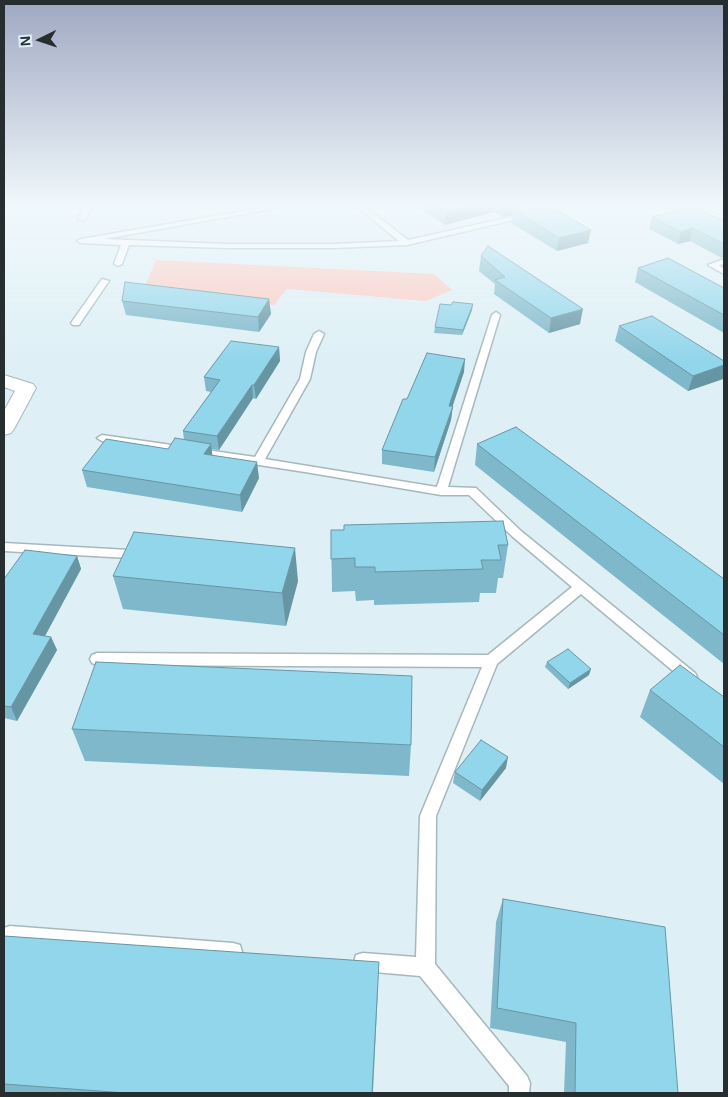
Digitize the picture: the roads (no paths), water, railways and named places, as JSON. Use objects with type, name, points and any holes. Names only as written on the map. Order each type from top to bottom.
[{"type":"street","points":[[4,381],[26,388],[4,429]]},
{"type":"lane","points":[[118,264],[121,257]]},
{"type":"lane","points":[[724,261],[712,265],[724,272]]},
{"type":"lane","points":[[76,323],[105,281]]},
{"type":"lane","points":[[441,491],[496,315]]},
{"type":"lane","points":[[258,461],[305,379],[311,352],[319,334]]},
{"type":"lane","points":[[102,438],[441,491],[472,491],[517,534],[702,687]]},
{"type":"lane","points":[[498,532],[517,534]]},
{"type":"lane","points":[[4,547],[129,554]]},
{"type":"lane","points":[[519,1093],[520,1083],[425,967],[428,816],[490,662],[580,587]]},
{"type":"lane","points":[[97,659],[490,662]]},
{"type":"lane","points":[[10,935],[247,953]]},
{"type":"lane","points":[[346,961],[425,967]]}]
